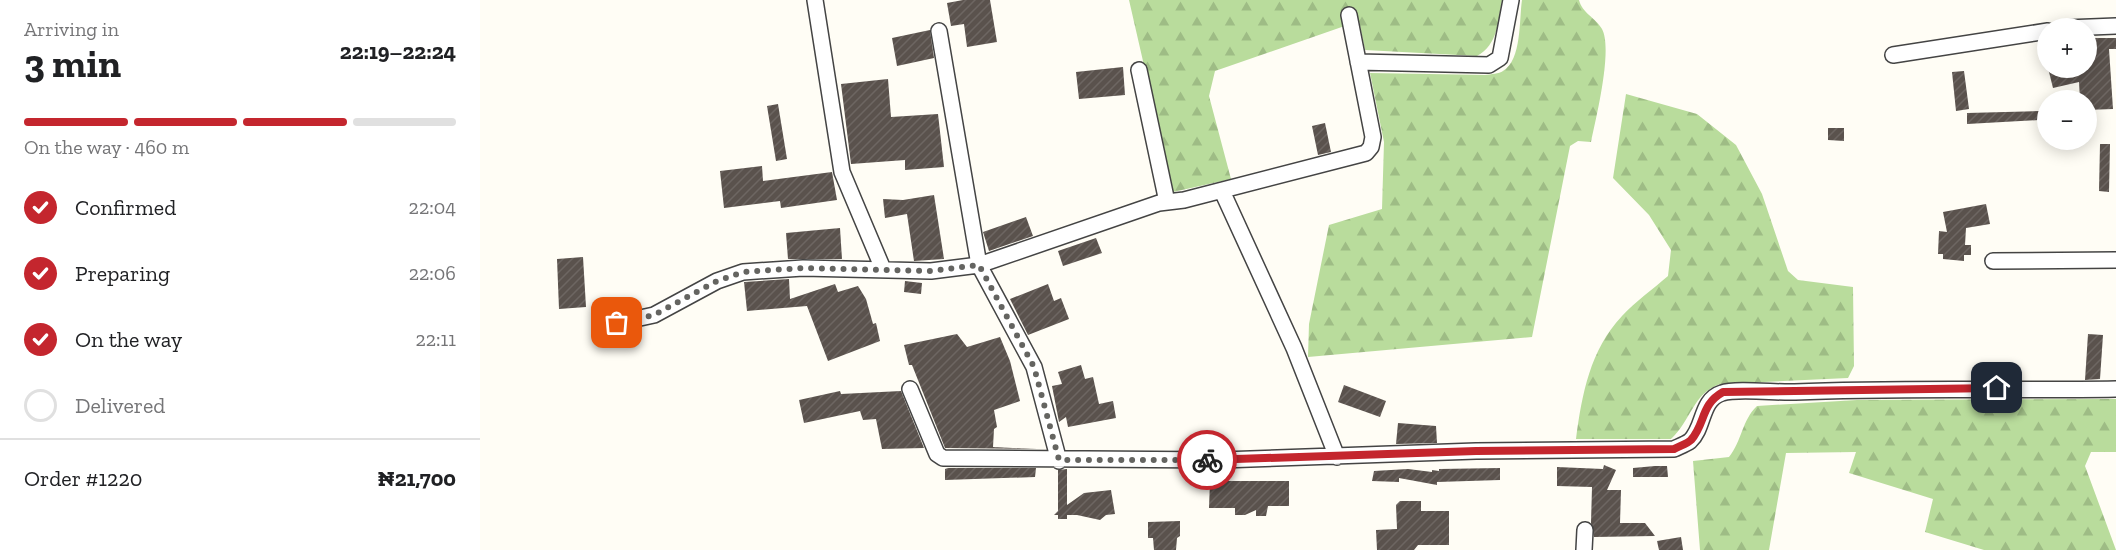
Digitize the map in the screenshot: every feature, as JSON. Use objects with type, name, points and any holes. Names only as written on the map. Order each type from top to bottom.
[{"type":"street","points":[[814,0],[842,172],[883,269]]},
{"type":"street","points":[[1358,62],[1489,65],[1500,58],[1511,0]]},
{"type":"street","points":[[601,323],[617,323],[654,315],[717,281],[743,272],[803,268],[931,271],[979,265],[1013,255],[1101,221],[1167,202],[1222,191],[1366,153],[1371,147],[1372,137],[1349,15]]},
{"type":"street","points":[[2097,27],[2116,26]]},
{"type":"street","points":[[939,31],[979,265],[1034,367],[1059,460]]},
{"type":"street","points":[[1893,55],[2037,33]]},
{"type":"street","points":[[1139,70],[1167,202]]},
{"type":"street","points":[[1222,191],[1294,348],[1337,457]]},
{"type":"street","points":[[1993,261],[2116,260]]},
{"type":"street","points":[[910,389],[938,453],[943,458],[1222,460],[1476,451],[1674,449],[1690,441],[1701,422],[1705,408],[1713,398],[1723,392],[1774,393],[1889,387],[2116,389]]},
{"type":"street","points":[[1584,550],[1585,530]]},
{"type":"green space","points":[[1129,0],[1502,0],[1493,39],[1489,46],[1477,56],[1365,50],[1359,21],[1215,71],[1209,96],[1231,179],[1173,192]]},
{"type":"green space","points":[[1522,0],[1579,0],[1583,8],[1602,29],[1606,52],[1591,142],[1578,141],[1570,146],[1532,337],[1308,357],[1309,324],[1329,225],[1382,209],[1384,142],[1370,73],[1485,75],[1501,72],[1509,66],[1517,49]]},
{"type":"green space","points":[[1626,94],[1697,114],[1736,145],[1762,194],[1788,271],[1798,280],[1853,287],[1854,366],[1848,378],[1720,384],[1704,394],[1671,439],[1576,439],[1589,373],[1602,343],[1622,316],[1668,276],[1671,250],[1649,215],[1613,178]]},
{"type":"green space","points":[[2116,399],[2116,452],[2091,452],[2085,466],[2116,550],[1984,550],[1925,532],[1933,499],[1849,473],[1856,452],[1786,453],[1769,550],[1700,550],[1693,461],[1729,457],[1748,418],[1757,406],[1857,400]]},
{"type":"building","points":[[963,0],[990,0],[997,42],[967,47],[964,24],[951,26],[947,3]]},
{"type":"building","points":[[930,30],[934,58],[897,66],[892,38]]},
{"type":"building","points":[[2097,38],[2116,38],[2116,49],[2109,49],[2113,109],[2097,110],[2097,90],[2079,90],[2079,82],[2053,88],[2050,78],[2097,78]]},
{"type":"building","points":[[1123,67],[1125,95],[1079,99],[1076,72]]},
{"type":"building","points":[[1964,71],[1969,109],[1956,111],[1952,72]]},
{"type":"building","points":[[888,79],[891,117],[938,114],[944,167],[905,170],[905,160],[851,164],[841,84]]},
{"type":"building","points":[[778,104],[787,159],[776,161],[767,106]]},
{"type":"building","points":[[2037,111],[2037,120],[1967,124],[1967,113]]},
{"type":"building","points":[[1325,123],[1331,152],[1318,155],[1312,126]]},
{"type":"building","points":[[1828,128],[1844,128],[1844,141],[1828,140]]},
{"type":"building","points":[[2100,144],[2110,144],[2109,192],[2099,191]]},
{"type":"building","points":[[762,166],[763,181],[832,172],[837,200],[781,208],[780,201],[724,208],[720,171]]},
{"type":"building","points":[[934,195],[944,259],[914,261],[907,214],[885,218],[883,199],[903,200]]},
{"type":"building","points":[[1986,204],[1990,224],[1966,228],[1965,245],[1971,245],[1971,255],[1964,255],[1964,261],[1943,259],[1943,254],[1938,254],[1939,231],[1947,232],[1943,212]]},
{"type":"building","points":[[1026,217],[1033,236],[989,251],[983,232]]},
{"type":"building","points":[[840,228],[842,259],[788,259],[786,233]]},
{"type":"building","points":[[1096,238],[1102,253],[1063,266],[1058,251]]},
{"type":"building","points":[[583,257],[586,307],[559,309],[557,259]]},
{"type":"building","points":[[789,279],[790,299],[835,284],[838,292],[858,286],[866,299],[873,324],[876,323],[880,341],[828,361],[807,306],[747,311],[744,282]]},
{"type":"building","points":[[905,281],[922,283],[921,294],[904,292]]},
{"type":"building","points":[[1048,284],[1054,301],[1061,298],[1069,319],[1028,335],[1010,299]]},
{"type":"building","points":[[957,334],[967,347],[1000,337],[1010,361],[1020,401],[994,410],[997,427],[994,429],[993,447],[1037,449],[945,448],[912,365],[909,365],[904,345]]},
{"type":"building","points":[[2088,334],[2103,335],[2100,379],[2085,380]]},
{"type":"building","points":[[1081,365],[1085,379],[1093,377],[1099,404],[1113,401],[1116,418],[1068,427],[1066,417],[1059,422],[1052,386],[1062,384],[1058,372]]},
{"type":"building","points":[[1344,385],[1386,401],[1380,417],[1338,402]]},
{"type":"building","points":[[840,391],[841,394],[901,391],[924,448],[882,449],[876,419],[863,420],[860,411],[804,423],[799,400]]},
{"type":"building","points":[[1398,423],[1436,426],[1437,443],[1396,444]]},
{"type":"building","points":[[1604,465],[1616,470],[1607,490],[1621,490],[1620,523],[1645,523],[1655,536],[1594,537],[1591,523],[1592,487],[1557,486],[1557,467],[1603,469]]},
{"type":"building","points":[[1667,466],[1668,477],[1633,477],[1633,468]]},
{"type":"building","points":[[948,468],[1036,468],[1035,477],[945,480],[945,469]]},
{"type":"building","points":[[1500,468],[1500,480],[1437,482],[1437,485],[1399,478],[1399,482],[1372,481],[1374,471],[1408,469],[1432,472],[1432,470],[1439,471],[1439,469]]},
{"type":"building","points":[[1067,469],[1067,505],[1084,493],[1111,490],[1115,514],[1106,515],[1100,520],[1077,515],[1067,515],[1067,519],[1058,519],[1058,515],[1054,515],[1058,511],[1058,470]]},
{"type":"building","points":[[1210,481],[1289,481],[1289,506],[1268,506],[1266,516],[1256,516],[1256,510],[1245,515],[1235,515],[1235,508],[1209,508]]},
{"type":"building","points":[[1400,501],[1421,501],[1421,511],[1449,511],[1449,545],[1418,545],[1414,550],[1377,550],[1376,530],[1397,529],[1396,505]]},
{"type":"building","points":[[1180,521],[1180,536],[1177,538],[1176,550],[1154,550],[1153,538],[1148,538],[1148,522]]},
{"type":"building","points":[[1681,537],[1683,550],[1659,550],[1657,541]]},
{"type":"way so far","points":[[617,323],[654,315],[717,281],[743,272],[803,268],[931,271],[979,265],[1034,367],[1059,460],[1207,460]]},
{"type":"route","points":[[1207,460],[1476,451],[1674,449],[1690,441],[1701,422],[1705,408],[1713,398],[1723,392],[1774,393],[1889,387],[1997,388]]}]
